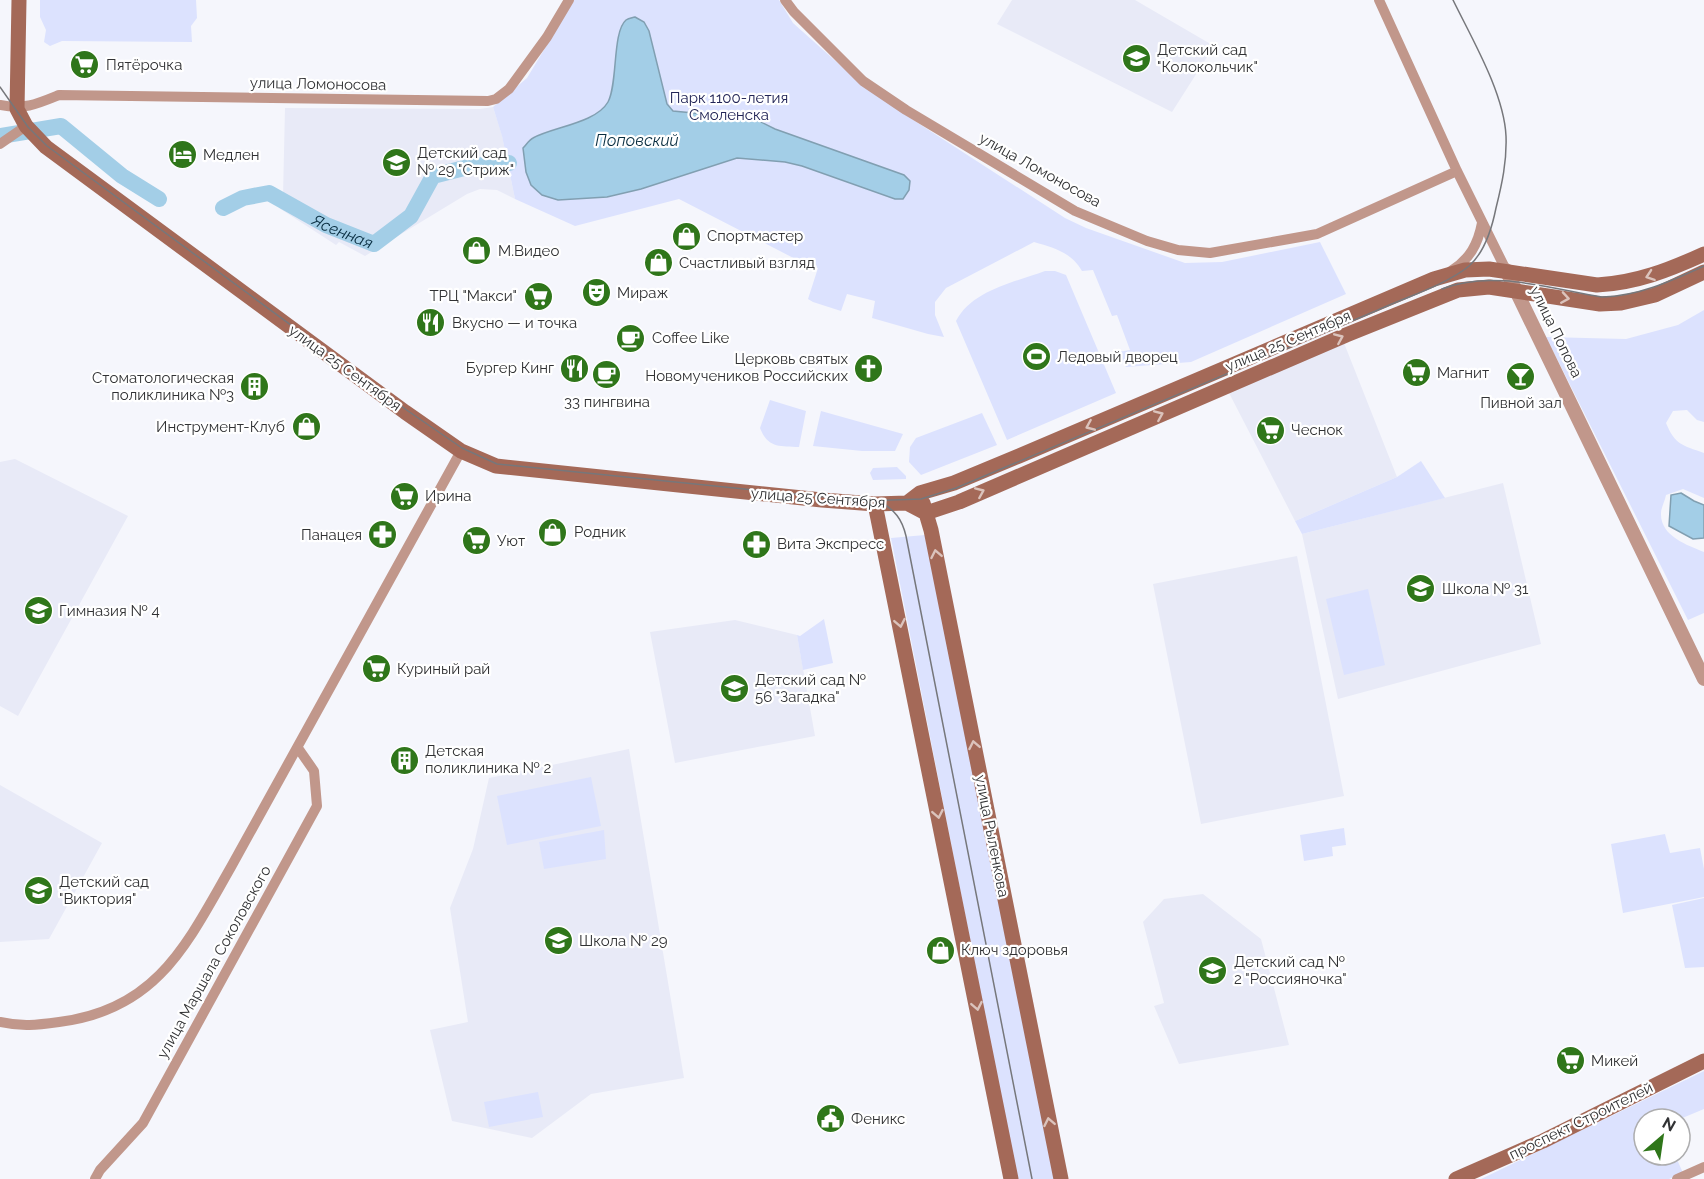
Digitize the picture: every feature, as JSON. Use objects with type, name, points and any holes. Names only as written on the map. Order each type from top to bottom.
[{"type":"main road","points":[[17,109],[19,0]]},
{"type":"main road","name":"улица 25 Сентября","points":[[17,109],[25,127],[46,147],[461,451],[496,466],[875,504],[906,503],[920,493],[954,483],[1434,279],[1465,270],[1506,270],[1597,285],[1613,285],[1646,278],[1704,254]]},
{"type":"main road","points":[[906,503],[926,513],[959,501],[1305,352],[1447,294],[1479,286],[1600,304],[1621,303],[1655,295],[1704,272]]},
{"type":"main road","name":"улица Рыленкова","points":[[920,493],[935,552],[1060,1179]]},
{"type":"main road","points":[[875,504],[1011,1179]]},
{"type":"main road","name":"проспект Строителей","points":[[1456,1179],[1543,1141],[1704,1061]]},
{"type":"street","name":"улица Ломоносова","points":[[17,109],[39,104],[59,95],[488,101],[496,99],[509,89],[547,37],[569,0]]},
{"type":"street","name":"улица Ломоносова","points":[[784,0],[863,81],[906,110],[1079,212],[1147,241],[1178,250],[1210,253],[1317,234],[1457,171]]},
{"type":"street","name":"улица Попова","points":[[1379,0],[1457,171],[1704,679]]},
{"type":"street","points":[[0,105],[17,109]]},
{"type":"street","points":[[2,142],[25,127]]},
{"type":"street","points":[[1434,279],[1453,270],[1468,257],[1477,243],[1482,222]]},
{"type":"street","name":"улица Маршала Соколовского","points":[[0,1022],[19,1026],[78,1020],[123,1002],[145,989],[173,963],[194,932],[298,748],[461,451]]},
{"type":"street","name":"улица Маршала Соколовского","points":[[95,1179],[100,1170],[143,1123],[317,806],[314,771],[298,748]]},
{"type":"street","points":[[1677,1179],[1704,1167]]},
{"type":"shaded area","name":"Детский сад \"Колокольчик\"","points":[[1012,0],[1135,0],[1214,46],[1172,112],[997,24]]},
{"type":"shaded area","name":"Детский сад № 29 \"Стриж\"","points":[[493,107],[502,135],[515,199],[497,190],[480,189],[467,194],[365,256],[339,242],[336,245],[279,208],[283,196],[285,108],[480,109]]},
{"type":"shaded area","points":[[1344,343],[1397,477],[1295,521],[1228,391]]},
{"type":"shaded area","name":"Гимназия № 4","points":[[15,459],[128,516],[18,716],[0,706],[0,462]]},
{"type":"shaded area","name":"Школа № 31","points":[[1503,483],[1541,644],[1338,699],[1302,534]]},
{"type":"shaded area","points":[[1297,556],[1344,796],[1201,824],[1153,584]]},
{"type":"shaded area","name":"Детский сад № 56 \"Загадка\"","points":[[735,620],[797,635],[815,736],[675,763],[650,632]]},
{"type":"shaded area","name":"Школа № 29","points":[[629,749],[684,1078],[591,1094],[532,1138],[452,1121],[430,1030],[468,1022],[450,908],[473,849],[489,778]]},
{"type":"shaded area","name":"Детский сад \"Виктория\"","points":[[0,785],[102,843],[49,939],[0,942]]},
{"type":"shaded area","name":"Детский сад № 2 \"Россияночка\"","points":[[1203,894],[1261,939],[1289,1045],[1179,1064],[1154,1006],[1164,1003],[1143,922],[1164,899]]},
{"type":"green space","points":[[40,0],[196,0],[197,18],[191,26],[192,42],[62,41],[50,46],[44,42],[46,30],[40,17]]},
{"type":"green space","name":"Парк 1100-летия Смоленска","points":[[574,0],[779,0],[793,23],[859,82],[904,114],[1065,218],[1086,228],[1185,263],[1222,262],[1320,242],[1346,294],[1191,362],[1126,367],[1118,352],[1130,350],[1117,315],[1112,316],[1093,270],[1082,271],[1067,255],[1034,242],[946,288],[935,302],[935,315],[944,337],[872,318],[875,301],[847,294],[841,311],[813,302],[808,299],[818,268],[807,265],[679,199],[575,226],[515,199],[502,136],[493,107],[527,78]]},
{"type":"green space","name":"Ледовый дворец","points":[[1045,271],[1055,271],[1066,275],[1116,393],[1007,440],[956,321],[963,310],[983,294]]},
{"type":"green space","points":[[1704,310],[1704,422],[1697,420],[1687,410],[1673,411],[1666,423],[1676,440],[1704,453],[1704,498],[1683,489],[1666,495],[1661,513],[1665,528],[1670,534],[1683,543],[1704,552],[1704,613],[1688,620],[1546,337],[1626,339],[1678,325]]},
{"type":"green space","points":[[770,400],[806,411],[799,447],[775,445],[763,435],[760,428]]},
{"type":"green space","points":[[821,411],[903,434],[895,451],[862,451],[813,446]]},
{"type":"green space","points":[[982,413],[997,445],[921,475],[909,462],[910,447],[916,438]]},
{"type":"green space","points":[[1421,461],[1445,498],[1302,534],[1295,521],[1397,477]]},
{"type":"green space","points":[[897,467],[906,479],[873,480],[870,473],[873,468]]},
{"type":"green space","points":[[925,535],[1054,1179],[1017,1179],[891,538]]},
{"type":"green space","points":[[1368,589],[1385,665],[1344,675],[1326,599]]},
{"type":"green space","points":[[824,619],[833,663],[803,670],[797,635],[800,636]]},
{"type":"green space","points":[[591,777],[601,826],[507,845],[497,796]]},
{"type":"green space","points":[[1344,828],[1346,845],[1332,847],[1333,856],[1304,861],[1300,835]]},
{"type":"green space","points":[[604,830],[606,859],[544,869],[539,842]]},
{"type":"green space","points":[[1665,834],[1670,853],[1700,848],[1704,869],[1704,897],[1623,913],[1611,844]]},
{"type":"green space","points":[[1704,898],[1704,967],[1685,968],[1672,905]]},
{"type":"green space","points":[[1704,1071],[1704,1109],[1692,1114],[1692,1107],[1632,1107],[1632,1167],[1680,1167],[1683,1173],[1669,1179],[1481,1179]]},
{"type":"green space","points":[[538,1092],[543,1117],[489,1127],[484,1102]]},
{"type":"water","name":"Поповский","points":[[635,17],[644,22],[649,31],[667,104],[673,111],[755,119],[775,129],[904,175],[910,181],[909,190],[903,199],[895,199],[802,166],[785,162],[737,158],[641,189],[607,197],[558,200],[542,195],[531,185],[526,172],[523,148],[529,141],[541,134],[594,115],[608,102],[613,83],[619,35],[626,20]]},
{"type":"water","points":[[1681,493],[1704,505],[1704,538],[1693,539],[1669,526],[1671,495]]},
{"type":"waterway","name":"Ясенная","points":[[0,136],[61,126],[122,176],[159,199]]},
{"type":"waterway","name":"Ясенная","points":[[223,208],[243,198],[269,193],[326,225],[374,244],[411,216],[433,176],[472,166],[509,163]]},
{"type":"tram line","points":[[0,87],[28,127],[47,146],[408,411],[462,448],[497,464],[863,501],[921,499],[956,488],[1425,290],[1449,279],[1469,266],[1484,247],[1492,224],[1504,172],[1506,136],[1500,102],[1493,84],[1453,0]]},
{"type":"tram line","points":[[1442,289],[1461,283],[1501,281],[1522,282],[1602,297],[1616,296],[1654,287],[1704,266]]},
{"type":"tram line","points":[[879,501],[897,516],[906,536],[1032,1179]]},
{"type":"place","name":"Детский сад \"Колокольчик\"","points":[[1136,59]]},
{"type":"place","name":"Пятёрочка","points":[[85,65]]},
{"type":"place","name":"Медлен","points":[[182,155]]},
{"type":"place","name":"Детский сад № 29 \"Стриж\"","points":[[396,162]]},
{"type":"place","name":"Спортмастер","points":[[686,236]]},
{"type":"place","name":"М.Видео","points":[[477,251]]},
{"type":"place","name":"Счастливый взгляд","points":[[658,263]]},
{"type":"place","name":"Мираж","points":[[596,293]]},
{"type":"place","name":"ТРЦ \"Макси\"","points":[[538,296]]},
{"type":"place","name":"Вкусно — и точка","points":[[431,323]]},
{"type":"place","name":"Coffee Like","points":[[631,338]]},
{"type":"place","name":"Ледовый дворец","points":[[1036,357]]},
{"type":"place","name":"Бургер Кинг","points":[[575,368]]},
{"type":"place","name":"Церковь святых Новомучеников Российских","points":[[869,368]]},
{"type":"place","name":"Магнит","points":[[1416,373]]},
{"type":"place","name":"33 пингвина","points":[[607,375]]},
{"type":"place","name":"Пивной зал","points":[[1521,376]]},
{"type":"place","name":"Стоматологическая поликлиника №3","points":[[255,387]]},
{"type":"place","name":"Инструмент-Клуб","points":[[306,427]]},
{"type":"place","name":"Чеснок","points":[[1270,430]]},
{"type":"place","name":"Ирина","points":[[404,496]]},
{"type":"place","name":"Родник","points":[[553,532]]},
{"type":"place","name":"Панацея","points":[[383,535]]},
{"type":"place","name":"Уют","points":[[476,541]]},
{"type":"place","name":"Вита Экспресс","points":[[756,544]]},
{"type":"place","name":"Школа № 31","points":[[1421,589]]},
{"type":"place","name":"Гимназия № 4","points":[[38,611]]},
{"type":"place","name":"Куриный рай","points":[[376,669]]},
{"type":"place","name":"Детский сад № 56 \"Загадка\"","points":[[734,689]]},
{"type":"place","name":"Детская поликлиника № 2","points":[[404,760]]},
{"type":"place","name":"Детский сад \"Виктория\"","points":[[38,891]]},
{"type":"place","name":"Школа № 29","points":[[558,941]]},
{"type":"place","name":"Ключ здоровья","points":[[940,950]]},
{"type":"place","name":"Детский сад № 2 \"Россияночка\"","points":[[1213,971]]},
{"type":"place","name":"Микей","points":[[1570,1061]]},
{"type":"place","name":"Феникс","points":[[830,1119]]}]
